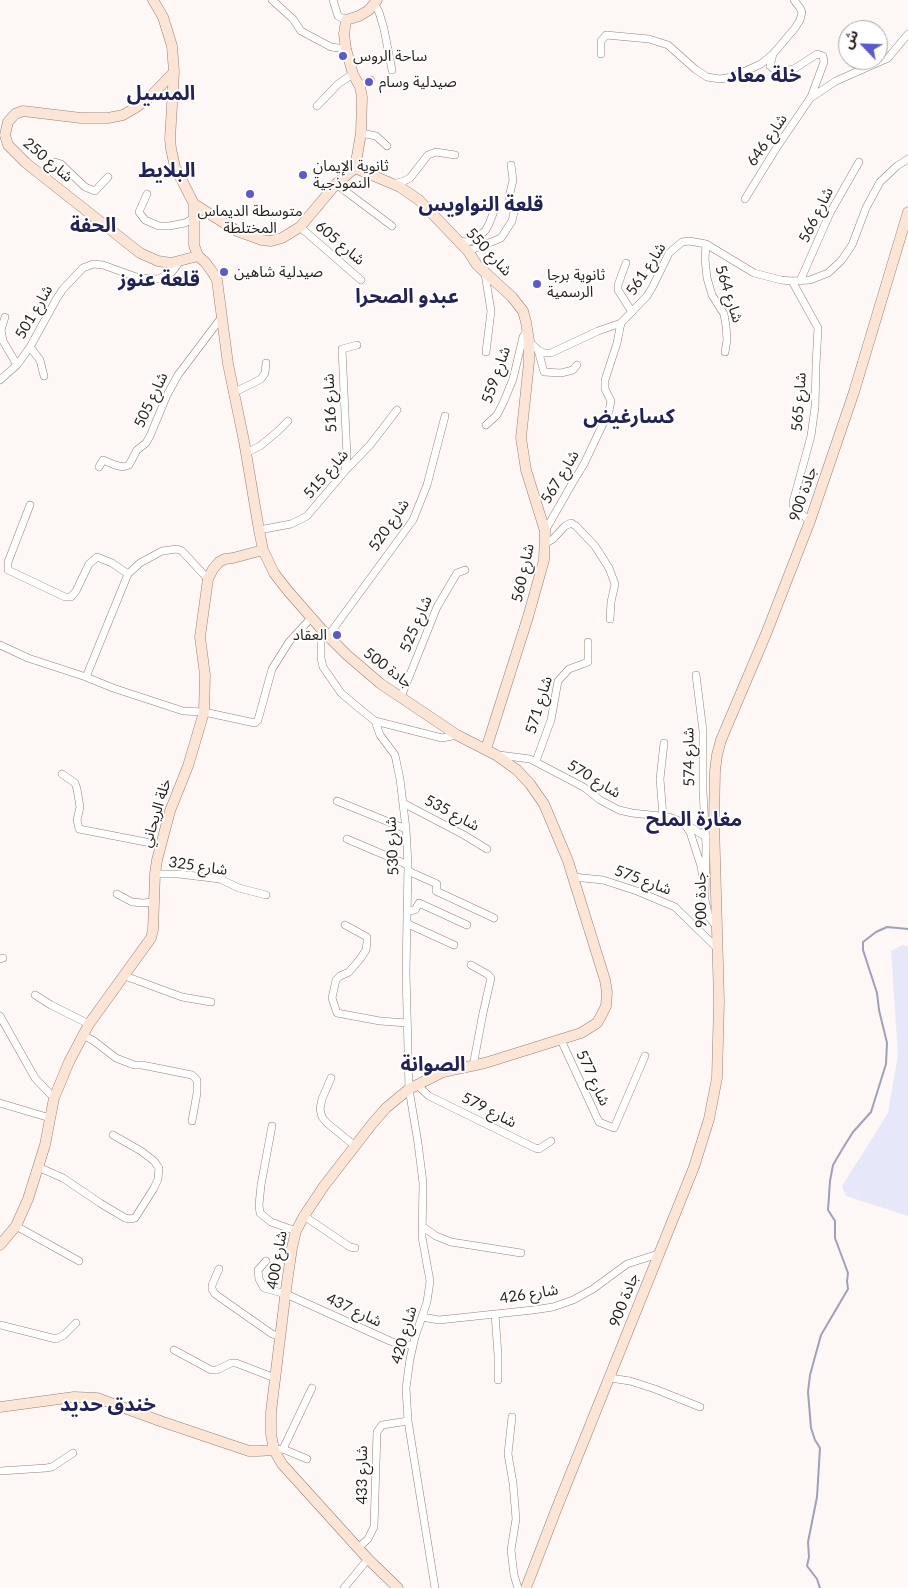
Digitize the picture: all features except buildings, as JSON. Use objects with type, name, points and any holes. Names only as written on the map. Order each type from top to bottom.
[{"type":"main road","points":[[153,0],[164,17],[173,53],[171,150],[175,167],[194,204],[194,245],[198,256]]},
{"type":"main road","points":[[194,204],[236,232],[272,241],[282,238],[300,227],[336,184],[355,168],[361,133],[362,97],[346,49],[344,34],[346,20],[359,16],[375,2]]},
{"type":"main road","name":"شارع 250","points":[[174,72],[150,97],[129,112],[100,119],[23,111],[15,114],[8,122],[5,135],[8,146],[26,163],[140,253],[158,261],[172,263],[198,256]]},
{"type":"main road","name":"شارع 550","points":[[355,168],[406,190],[419,200],[468,251],[477,265],[508,293],[518,305],[525,316],[528,336]]},
{"type":"main road","name":"جادة 900","points":[[523,1587],[610,1378],[694,1167],[709,1119],[717,1078],[719,1001],[714,822],[717,755],[810,521],[854,392],[908,212]]},
{"type":"main road","name":"جادة 500","points":[[198,256],[205,262],[217,280],[233,393],[246,453],[263,550],[279,579],[326,634],[374,678],[458,735],[486,749],[517,770],[544,804],[557,831],[605,980],[607,998],[606,1006],[596,1023],[581,1033],[561,1040]]},
{"type":"main road","name":"شارع 560","points":[[486,749],[538,585],[546,543],[545,531],[526,470],[521,438],[529,362],[528,336]]},
{"type":"main road","name":"خلة الريحاني","points":[[0,1245],[16,1226],[28,1199],[44,1145],[53,1102],[69,1062],[89,1024],[152,938],[155,874],[161,845],[172,804],[188,766],[204,712],[205,675],[200,637],[208,579],[213,569],[224,559],[263,550]]},
{"type":"main road","name":"شارع 400","points":[[398,1588],[358,1548],[282,1464],[270,1425],[292,1248],[296,1231],[324,1186],[355,1146],[386,1108],[413,1087],[443,1072],[473,1066],[561,1040]]},
{"type":"main road","points":[[0,1407],[74,1397],[98,1398],[156,1420],[250,1450],[278,1449]]},
{"type":"street","points":[[272,0],[295,20],[301,32],[317,38],[331,47],[346,49]]},
{"type":"street","points":[[333,0],[338,16],[346,20]]},
{"type":"street","points":[[601,54],[600,41],[606,35],[656,40],[674,50],[701,73],[713,79],[743,73],[761,64],[773,54],[800,20],[802,12],[794,0]]},
{"type":"street","points":[[375,2],[384,29],[392,70]]},
{"type":"street","name":"شارع 646","points":[[812,97],[836,82],[888,58],[908,34]]},
{"type":"street","name":"شارع 646","points":[[745,199],[777,147],[812,97],[824,58],[817,54],[794,69],[782,72],[775,71],[770,66],[773,54]]},
{"type":"street","points":[[316,106],[338,84],[354,74]]},
{"type":"street","points":[[360,87],[371,80]]},
{"type":"street","points":[[361,133],[376,136],[387,146]]},
{"type":"street","points":[[392,184],[410,178],[424,159],[432,153],[455,155]]},
{"type":"street","name":"شارع 561","points":[[538,350],[544,353],[551,353],[598,331],[621,323],[649,293],[669,253],[682,242],[689,240],[706,244],[754,273],[800,281],[810,280],[828,273],[842,261],[852,245],[866,208],[880,182],[908,158]]},
{"type":"street","points":[[43,177],[50,164],[55,162],[61,164],[85,187],[95,191],[108,177]]},
{"type":"street","name":"شارع 566","points":[[800,281],[830,214],[859,162]]},
{"type":"street","points":[[468,251],[500,238],[512,221],[514,212],[509,197],[513,180],[511,165]]},
{"type":"street","points":[[336,184],[392,226]]},
{"type":"street","points":[[146,194],[139,212],[145,220],[160,226],[169,226],[184,223],[194,218]]},
{"type":"street","points":[[458,241],[471,241],[485,230],[496,206]]},
{"type":"street","name":"شارع 605","points":[[300,227],[361,280]]},
{"type":"street","name":"شارع 564","points":[[706,244],[707,278],[712,295],[724,314],[727,340],[725,352]]},
{"type":"street","name":"شارع 501","points":[[0,380],[17,365],[30,347],[63,289],[83,268],[93,264],[103,265],[139,278],[158,279],[172,272],[182,259]]},
{"type":"street","points":[[626,263],[618,284],[621,294],[632,312]]},
{"type":"street","points":[[485,273],[491,311],[486,352]]},
{"type":"street","name":"شارع 565","points":[[792,281],[818,328],[816,407],[811,436],[793,502],[793,505],[799,512],[810,521]]},
{"type":"street","points":[[5,317],[1,330],[1,340],[17,365]]},
{"type":"street","name":"شارع 505","points":[[99,467],[103,460],[115,466],[123,467],[129,464],[137,450],[146,443],[150,436],[166,395],[178,375],[221,318]]},
{"type":"street","name":"شارع 567","points":[[545,531],[584,464],[609,411],[611,402],[605,389],[605,380],[621,323]]},
{"type":"street","points":[[528,336],[538,350],[544,372],[562,373],[573,370],[577,365]]},
{"type":"street","name":"شارع 559","points":[[486,425],[497,415],[504,401],[513,378],[523,337],[528,336]]},
{"type":"street","name":"شارع 516","points":[[345,471],[347,456],[342,349],[357,345]]},
{"type":"street","points":[[30,347],[40,360],[44,376]]},
{"type":"street","points":[[233,393],[261,380],[265,372],[266,363]]},
{"type":"street","name":"شارع 515","points":[[259,530],[292,524],[307,516],[370,445],[396,410]]},
{"type":"street","name":"شارع 520","points":[[326,634],[413,520],[427,484],[444,416]]},
{"type":"street","points":[[246,453],[260,446],[288,421]]},
{"type":"street","points":[[30,505],[8,562],[8,570],[64,597],[71,596],[76,591],[89,564],[97,556],[128,574]]},
{"type":"street","points":[[546,543],[554,539],[568,523],[571,523],[595,546],[609,568],[615,584],[610,620]]},
{"type":"street","points":[[86,677],[128,574],[140,563],[162,551],[182,551],[208,579]]},
{"type":"street","name":"شارع 525","points":[[401,697],[437,607],[457,573],[466,570]]},
{"type":"street","points":[[0,646],[28,658],[183,711],[204,712],[255,723],[258,720],[272,669],[289,642],[311,618]]},
{"type":"street","name":"شارع 530","points":[[326,634],[321,636],[323,667],[341,693],[375,721],[380,735],[395,755],[406,829],[408,868],[407,1023],[413,1087]]},
{"type":"street","name":"شارع 571","points":[[536,761],[551,720],[558,681],[569,668],[588,662],[588,642]]},
{"type":"street","name":"شارع 574","points":[[696,676],[702,731],[707,869],[705,900],[709,917],[716,926]]},
{"type":"street","points":[[375,721],[442,738],[458,735]]},
{"type":"street","points":[[663,816],[660,779],[664,743]]},
{"type":"street","name":"شارع 570","points":[[496,755],[530,758],[580,785],[600,800],[619,810],[632,814],[663,816],[676,819],[706,837]]},
{"type":"street","points":[[62,774],[75,783],[77,789],[80,807],[77,820],[79,829],[161,845]]},
{"type":"street","points":[[337,801],[406,829]]},
{"type":"street","name":"شارع 535","points":[[403,803],[464,834],[487,849]]},
{"type":"street","points":[[684,823],[697,826],[705,816]]},
{"type":"street","points":[[684,823],[690,832],[695,846],[705,888]]},
{"type":"street","points":[[347,839],[437,884],[436,891],[494,918]]},
{"type":"street","name":"شارع 325","points":[[155,874],[179,874],[220,879],[239,888],[266,895]]},
{"type":"street","name":"شارع 575","points":[[573,877],[603,880],[676,907],[717,948]]},
{"type":"street","points":[[117,894],[132,902],[143,904],[153,902]]},
{"type":"street","points":[[408,911],[415,910],[419,903],[467,925]]},
{"type":"street","points":[[408,924],[454,945]]},
{"type":"street","points":[[345,925],[367,937],[367,942],[366,950],[360,960],[349,972],[336,980],[332,998],[337,1013],[380,1021],[407,1023]]},
{"type":"street","points":[[471,965],[491,978],[473,1066]]},
{"type":"street","points":[[125,976],[182,997],[211,1002]]},
{"type":"street","points":[[35,995],[89,1024]]},
{"type":"street","points":[[0,1016],[35,1078],[53,1102]]},
{"type":"street","points":[[83,1036],[94,1041],[116,1058],[134,1065],[192,1075],[197,1080],[197,1093],[192,1121]]},
{"type":"street","name":"شارع 577","points":[[561,1040],[599,1122],[614,1128],[645,1056]]},
{"type":"street","points":[[331,1078],[322,1099],[320,1109],[322,1117],[355,1146]]},
{"type":"street","name":"شارع 579","points":[[413,1087],[535,1148],[539,1149],[551,1141]]},
{"type":"street","name":"شارع 420","points":[[413,1087],[422,1183],[424,1250],[430,1281],[427,1302],[413,1345],[407,1379],[408,1421],[435,1588]]},
{"type":"street","points":[[0,1103],[50,1118]]},
{"type":"street","points":[[272,1126],[258,1205],[260,1213],[271,1222],[296,1231]]},
{"type":"street","points":[[38,1167],[63,1178],[125,1218],[135,1218],[154,1188],[158,1179],[159,1168],[154,1161],[141,1151],[113,1135]]},
{"type":"street","points":[[304,1216],[350,1248],[355,1248]]},
{"type":"street","points":[[16,1226],[79,1261]]},
{"type":"street","points":[[423,1227],[436,1236],[451,1242],[521,1253]]},
{"type":"street","name":"شارع 426","points":[[422,1317],[438,1320],[553,1307],[573,1300],[593,1289],[627,1264],[658,1254]]},
{"type":"street","name":"شارع 437","points":[[266,1261],[258,1270],[258,1279],[264,1288],[286,1294],[376,1336],[401,1345],[413,1345]]},
{"type":"street","points":[[219,1269],[212,1285],[215,1294],[272,1334],[281,1336]]},
{"type":"street","points":[[495,1314],[498,1380]]},
{"type":"street","points":[[0,1325],[56,1339],[64,1335],[76,1323]]},
{"type":"street","points":[[174,1350],[211,1370],[217,1370],[231,1363],[236,1363],[275,1378]]},
{"type":"street","points":[[610,1378],[630,1381],[655,1389],[700,1407]]},
{"type":"street","points":[[306,1459],[278,1449],[312,1388]]},
{"type":"street","points":[[512,1417],[508,1454],[513,1484],[516,1530],[511,1550],[514,1575],[523,1587]]},
{"type":"street","name":"شارع 433","points":[[358,1548],[370,1536],[374,1527],[377,1432],[382,1424],[408,1421]]},
{"type":"street","points":[[0,1471],[52,1467],[73,1453]]},
{"type":"street","points":[[344,1588],[368,1558]]},
{"type":"shaded area","points":[[902,945],[908,946],[908,1216],[846,1196],[842,1186],[888,1113],[898,1055],[891,951]]},
{"type":"waterway","points":[[820,1588],[817,1579],[807,1566],[809,1557],[808,1542],[817,1497],[820,1448],[811,1428],[808,1392],[810,1375],[821,1335],[848,1289],[848,1273],[835,1238],[835,1221],[828,1210],[830,1181],[833,1165],[843,1148],[853,1132],[871,1112],[886,1064],[887,1043],[877,993],[863,950],[863,942],[876,932],[887,927],[908,929]]},
{"type":"place","name":"ساحة الروس","points":[[343,56]]},
{"type":"place","name":"صيدلية وسام","points":[[369,82]]},
{"type":"place","name":"ثانوية الإيمان النموذجية","points":[[303,175]]},
{"type":"place","name":"متوسطة الديماس المختلطة","points":[[250,194]]},
{"type":"place","name":"صيدلية شاهين","points":[[224,272]]},
{"type":"place","name":"ثانوية برجا الرسمية","points":[[537,284]]},
{"type":"place","name":"العقاد","points":[[337,635]]},
{"type":"district","name":"خلة معاد","points":[[764,76]]},
{"type":"district","name":"المسيل","points":[[161,94]]},
{"type":"district","name":"البلايط","points":[[167,171]]},
{"type":"district","name":"قلعة النواويس","points":[[481,205]]},
{"type":"district","name":"الحفة","points":[[93,226]]},
{"type":"district","name":"قلعة عنوز","points":[[159,280]]},
{"type":"district","name":"عبدو الصحرا","points":[[407,297]]},
{"type":"district","name":"كسارغيض","points":[[629,417]]},
{"type":"district","name":"مغارة الملح","points":[[694,820]]},
{"type":"district","name":"الصوانة","points":[[433,1065]]},
{"type":"district","name":"خندق حديد","points":[[108,1405]]}]
